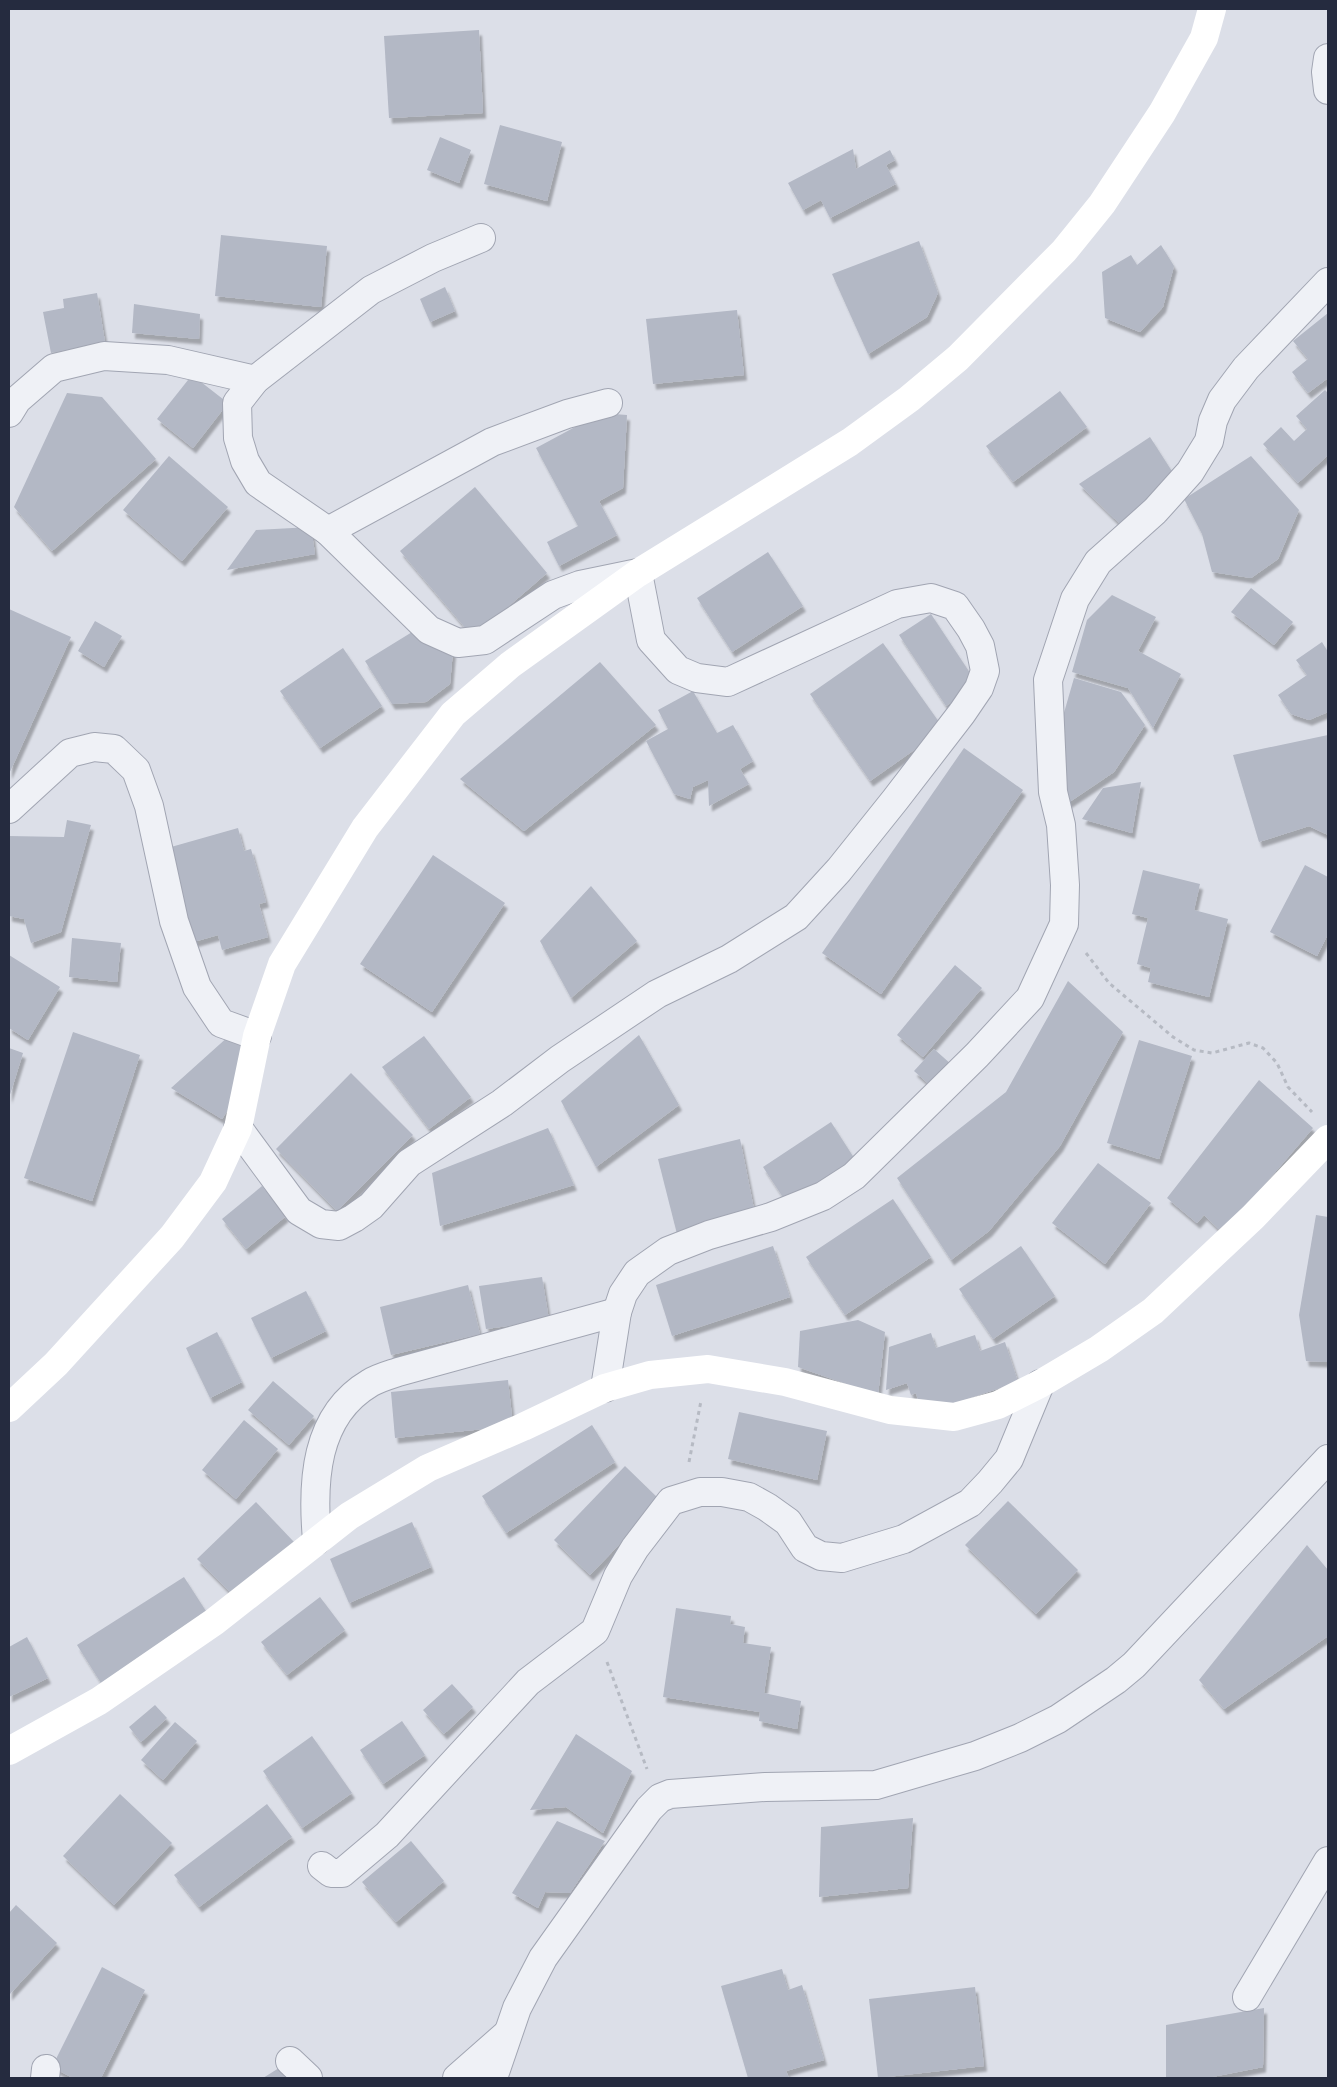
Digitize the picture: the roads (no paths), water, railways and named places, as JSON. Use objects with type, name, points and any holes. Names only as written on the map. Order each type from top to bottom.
[{"type":"main road","points":[[9,1408],[56,1364],[172,1237],[213,1182],[238,1128],[257,1036],[282,964],[360,836],[453,714],[510,665],[638,573],[850,442],[909,399],[958,358],[1064,251],[1102,204],[1162,113],[1204,38],[1212,9]]},
{"type":"main road","points":[[9,1752],[99,1701],[214,1622],[349,1516],[428,1468],[605,1388],[650,1375],[708,1369],[785,1382],[890,1410],[954,1418],[998,1405],[1040,1384],[1099,1348],[1153,1311],[1253,1216],[1328,1139]]},
{"type":"street","points":[[1328,58],[1326,72],[1328,90]]},
{"type":"street","points":[[238,1128],[299,1211],[321,1224],[339,1226],[354,1218],[371,1206],[410,1163],[502,1103],[560,1059],[657,994],[729,959],[796,917],[839,870],[962,713],[979,688],[985,671],[980,646],[955,606],[931,598],[897,604],[728,682],[697,678],[678,670],[651,640],[638,573],[580,585],[553,596],[485,640],[458,642],[429,630],[328,531],[258,483],[245,461],[238,438],[237,403],[255,380],[371,290],[434,258],[481,238]]},
{"type":"street","points":[[605,1388],[616,1312],[623,1294],[637,1273],[668,1251],[771,1217],[823,1196],[854,1176],[978,1055],[1030,998],[1064,924],[1065,885],[1061,825],[1053,792],[1048,680],[1075,600],[1098,562],[1155,512],[1190,472],[1209,441],[1213,422],[1222,400],[1246,368],[1328,282]]},
{"type":"street","points":[[9,413],[17,400],[54,368],[104,356],[168,360],[255,380]]},
{"type":"street","points":[[328,531],[492,442],[567,414],[608,403]]},
{"type":"street","points":[[9,810],[70,753],[94,747],[114,749],[136,770],[146,797],[174,921],[198,987],[222,1023],[257,1036]]},
{"type":"street","points":[[317,1540],[314,1502],[318,1463],[330,1423],[353,1396],[370,1383],[398,1372],[616,1312]]},
{"type":"street","points":[[322,1866],[331,1873],[342,1873],[387,1835],[528,1682],[595,1631],[618,1576],[635,1548],[671,1501],[700,1492],[722,1492],[749,1497],[767,1506],[788,1522],[805,1548],[821,1556],[842,1558],[904,1539],[970,1503],[990,1482],[1009,1458],[1040,1384]]},
{"type":"street","points":[[493,2078],[517,2008],[543,1958],[649,1809],[660,1798],[670,1794],[717,1790],[876,1785],[975,1756],[1058,1719],[1116,1680],[1134,1665],[1328,1459]]},
{"type":"street","points":[[1247,1997],[1328,1861]]},
{"type":"street","points":[[457,2078],[507,2034]]}]
